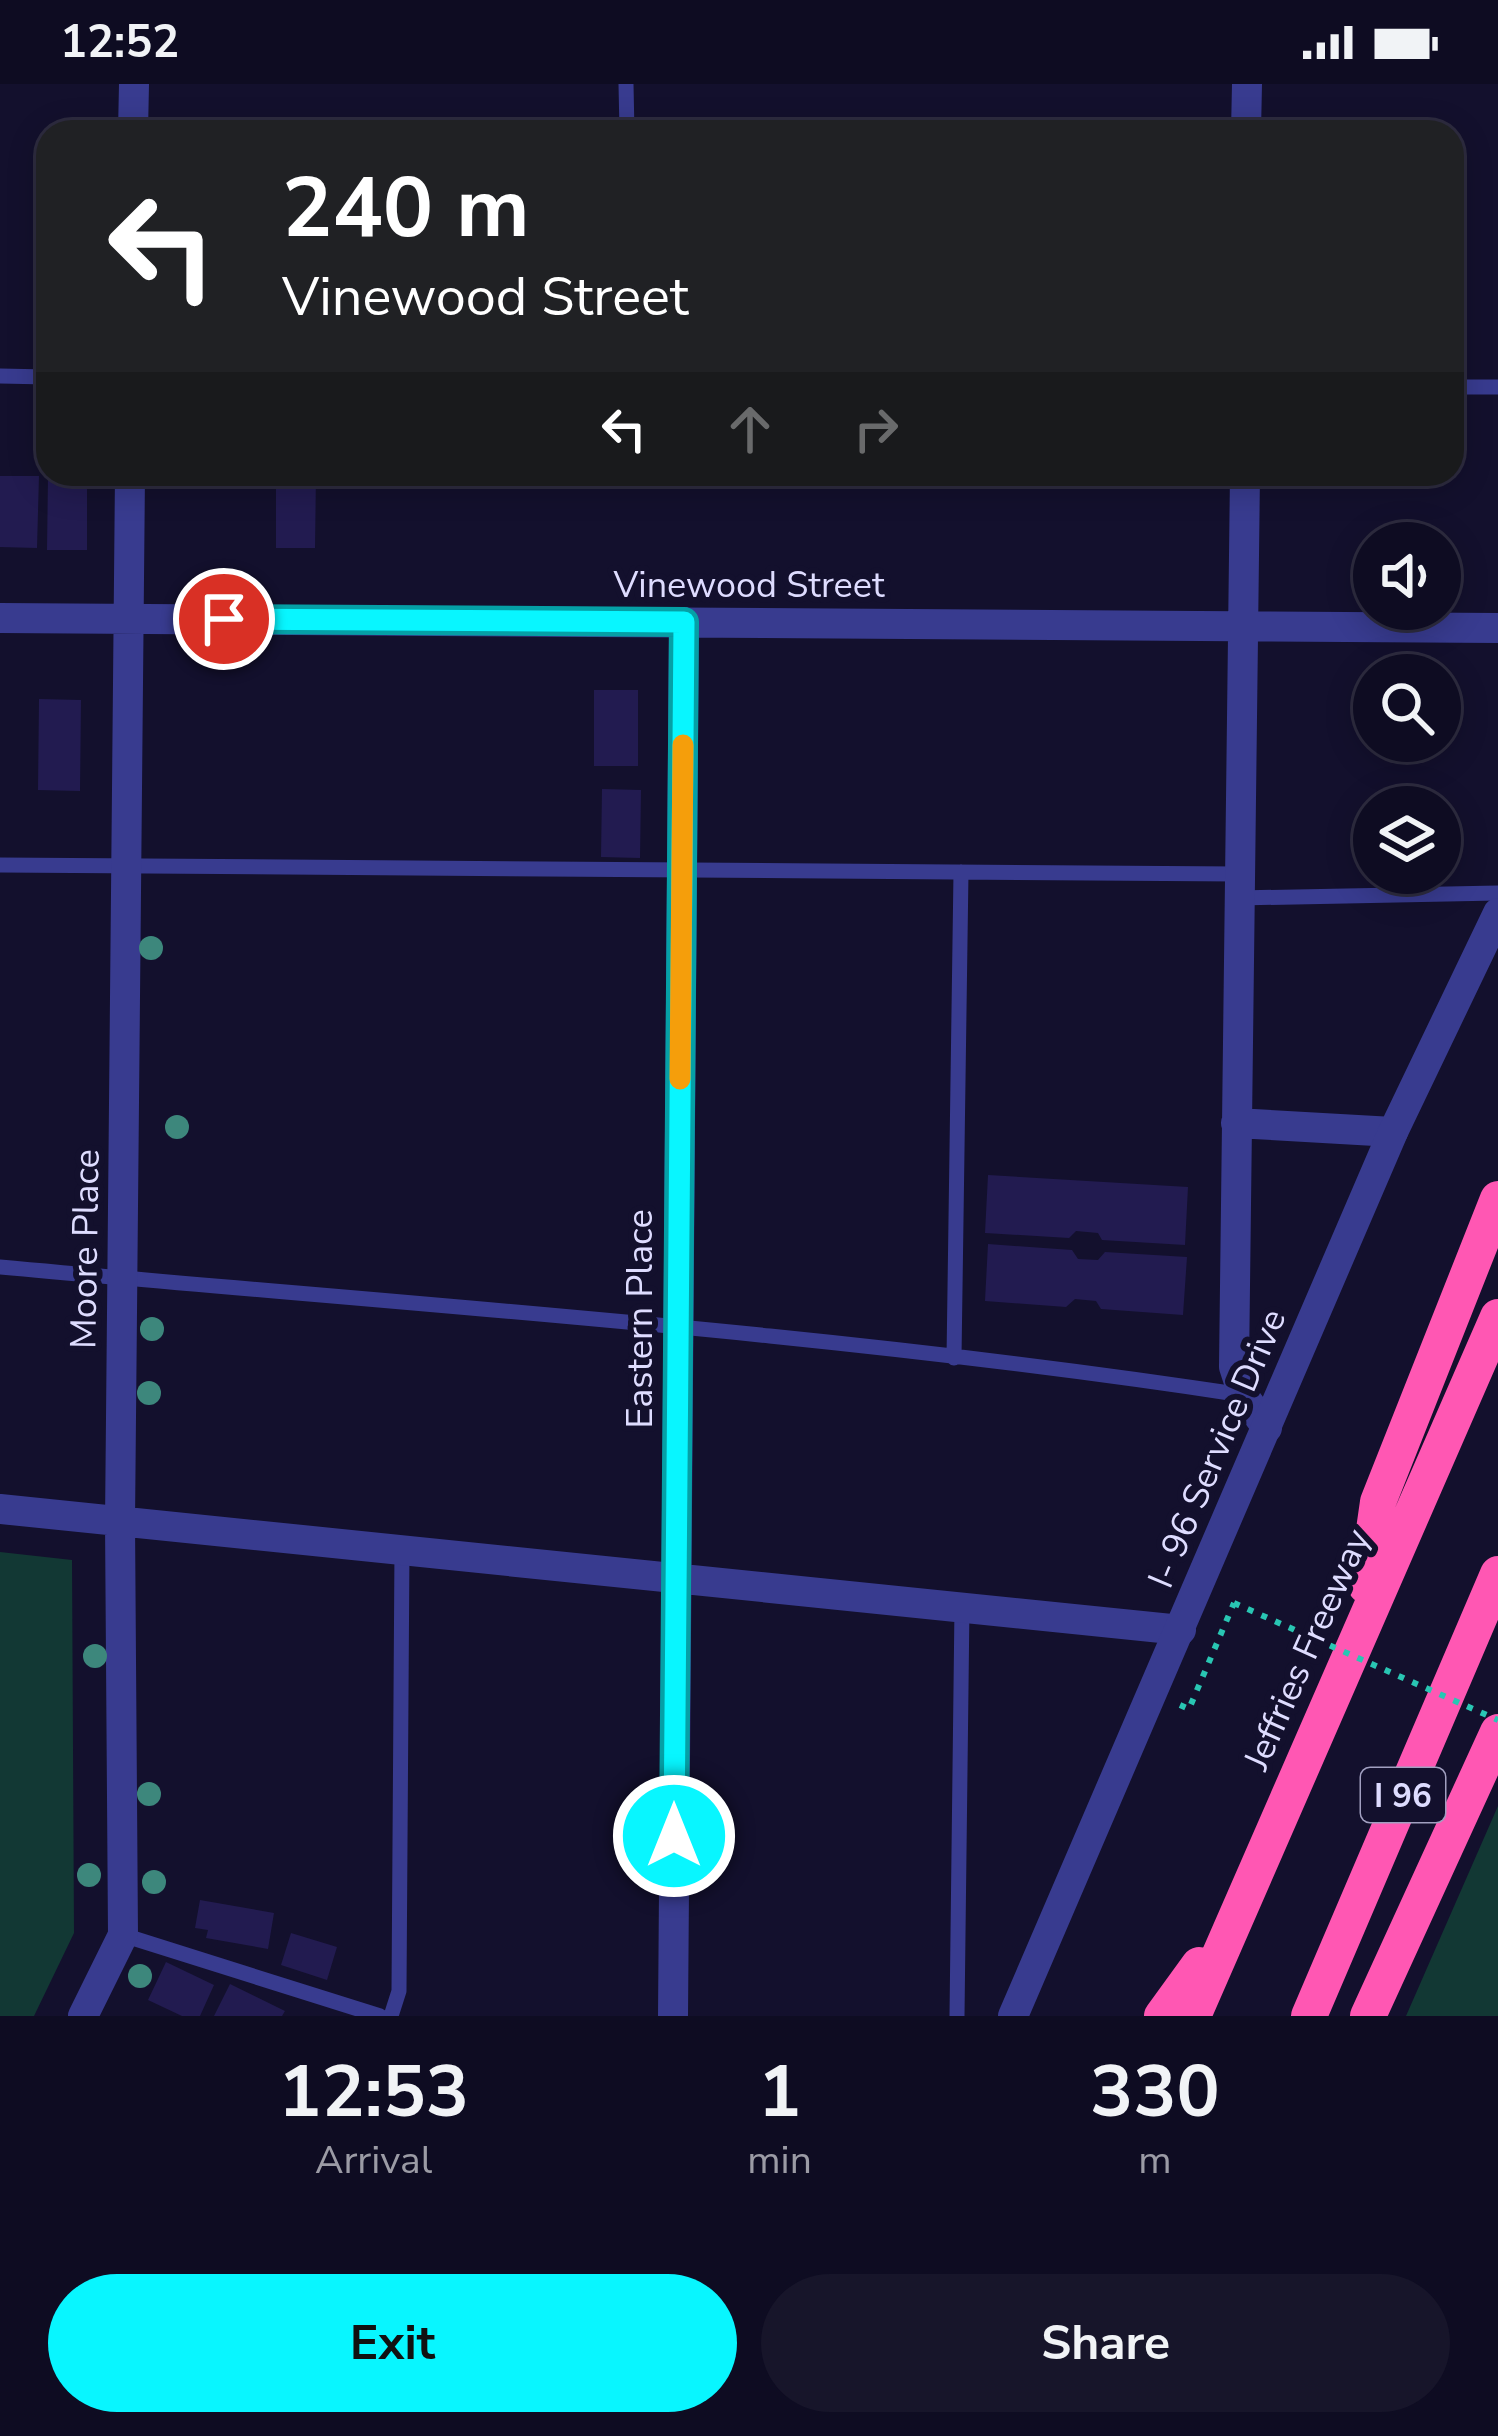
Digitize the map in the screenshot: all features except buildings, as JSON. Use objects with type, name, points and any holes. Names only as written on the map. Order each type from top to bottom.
[{"type":"highway","points":[[1360,1628],[1378,1502],[1498,1199]]},
{"type":"highway","name":"Jeffries Freeway","points":[[1193,2016],[1498,1317]]},
{"type":"highway","name":"I 96","points":[[1309,2016],[1498,1574]]},
{"type":"highway","points":[[1368,2016],[1498,1732]]},
{"type":"highway","points":[[1162,2016],[1237,1913]]},
{"type":"street","points":[[134,84],[134,120]]},
{"type":"street","points":[[1246,120],[1247,84]]},
{"type":"street","name":"Moore Place","points":[[83,2016],[122,1935],[120,1522],[130,486]]},
{"type":"street","points":[[1245,486],[1234,1367],[1243,1395],[1267,1428]]},
{"type":"street","name":"Vinewood Street","points":[[0,618],[1498,628]]},
{"type":"street","name":"Eastern Place","points":[[673,2016],[684,622]]},
{"type":"street","name":"I- 96 Service Drive","points":[[1013,2016],[1393,1132],[1498,914]]},
{"type":"street","points":[[1236,1123],[1393,1132]]},
{"type":"street","points":[[0,1509],[1181,1630]]},
{"type":"lane","points":[[626,84],[627,120]]},
{"type":"lane","points":[[0,376],[36,377]]},
{"type":"lane","points":[[1464,387],[1498,387]]},
{"type":"lane","points":[[0,865],[961,872],[1498,893]]},
{"type":"lane","points":[[954,1358],[961,872]]},
{"type":"lane","points":[[0,1267],[954,1358],[1243,1395]]},
{"type":"lane","points":[[391,2016],[399,1991],[403,1548]]},
{"type":"lane","points":[[957,2016],[962,1606]]},
{"type":"lane","points":[[122,1935],[159,1942],[380,2016]]},
{"type":"path","points":[[1189,1708],[1234,1603],[1498,1720]]},
{"type":"green space","points":[[0,1552],[72,1560],[74,1933],[34,2016],[0,2016]]},
{"type":"green space","points":[[1498,1806],[1498,2016],[1406,2016]]},
{"type":"slow traffic","points":[[680,1079],[683,745]]},
{"type":"route","points":[[224,619],[684,622],[674,1836]]}]
